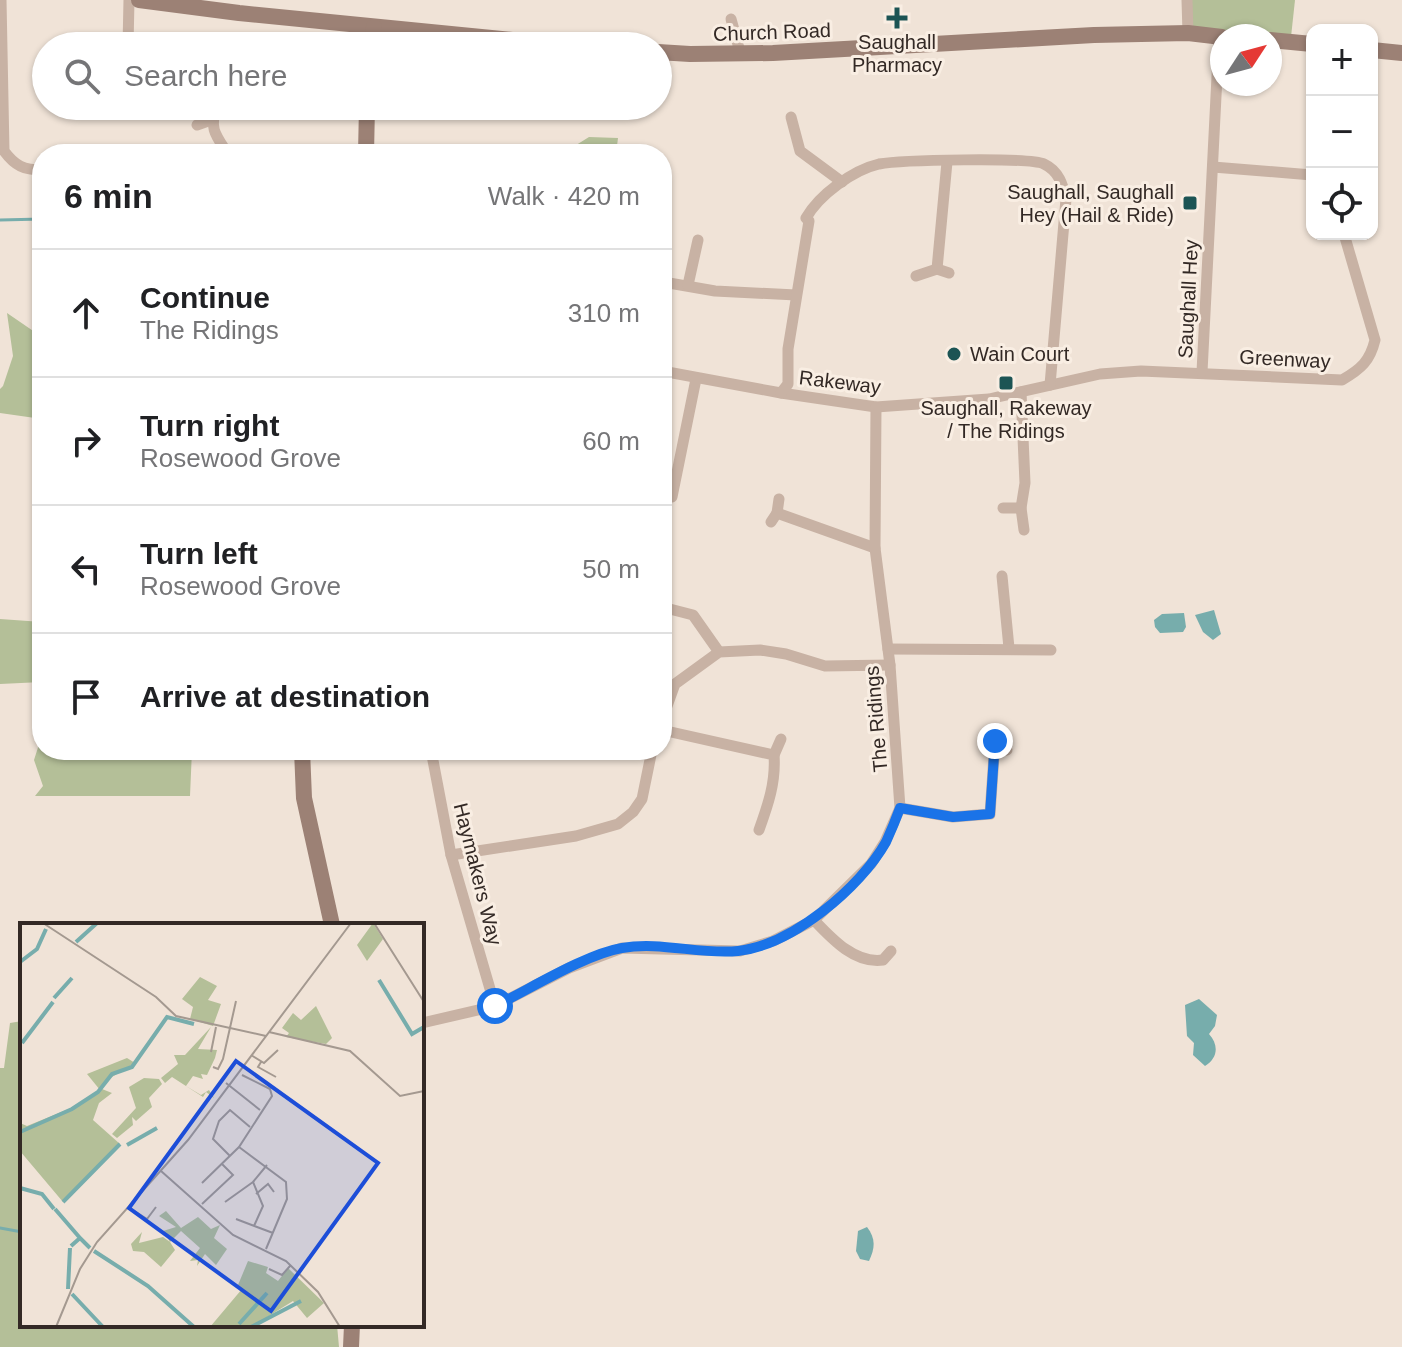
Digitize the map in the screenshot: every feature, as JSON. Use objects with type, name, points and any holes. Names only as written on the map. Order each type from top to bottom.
[{"type":"street","points":[[1,0],[4,151],[19,167],[32,170]]},
{"type":"street","points":[[128,32],[129,0]]},
{"type":"street","points":[[139,0],[426,32]]},
{"type":"street","points":[[1187,0],[1188,33]]},
{"type":"street","points":[[731,19],[740,52]]},
{"type":"street","points":[[373,32],[374,27]]},
{"type":"street","name":"Church Road","points":[[672,53],[1188,33],[1210,36]]},
{"type":"street","points":[[1282,41],[1306,43]]},
{"type":"street","points":[[1378,51],[1402,53]]},
{"type":"street","name":"Saughall Hey","points":[[1202,372],[1217,96]]},
{"type":"street","points":[[791,117],[800,151],[842,182]]},
{"type":"street","points":[[197,125],[211,120],[222,144]]},
{"type":"street","points":[[366,144],[367,120]]},
{"type":"street","points":[[781,393],[788,384],[788,349],[809,221],[806,218],[811,209],[842,182],[879,164],[1029,160],[1045,164],[1056,173],[1063,184],[1066,199],[1056,384]]},
{"type":"street","points":[[916,276],[943,271],[947,162]]},
{"type":"street","points":[[1213,167],[1306,175]]},
{"type":"street","points":[[684,285],[698,240]]},
{"type":"street","name":"Greenway","points":[[1056,384],[1100,374],[1202,372],[1342,380],[1362,369],[1371,355],[1375,340],[1346,240]]},
{"type":"street","points":[[672,283],[715,291],[796,295]]},
{"type":"street","name":"Rakeway","points":[[672,373],[876,407],[989,399],[1056,384]]},
{"type":"street","points":[[672,497],[696,379]]},
{"type":"street","points":[[1021,392],[1025,451],[1021,508],[1024,530]]},
{"type":"street","name":"The Ridings","points":[[424,1023],[495,1006],[569,968],[622,948],[740,951],[773,941],[814,920],[871,864],[900,808],[890,665],[875,548],[876,407]]},
{"type":"street","points":[[779,499],[774,518],[875,548]]},
{"type":"street","points":[[1003,508],[1021,508]]},
{"type":"street","points":[[1002,576],[1008,593],[1009,648]]},
{"type":"street","points":[[672,610],[693,615],[719,652]]},
{"type":"street","points":[[888,649],[1051,650]]},
{"type":"street","points":[[672,692],[675,684],[719,652],[760,650],[825,666],[890,665]]},
{"type":"street","points":[[672,732],[774,755]]},
{"type":"street","points":[[759,830],[772,792],[776,772],[774,755],[781,739]]},
{"type":"street","points":[[900,808],[953,817],[990,814],[999,747]]},
{"type":"street","points":[[302,760],[304,798],[332,923]]},
{"type":"street","name":"Haymakers Way","points":[[433,760],[451,855],[495,1006]]},
{"type":"street","points":[[451,855],[576,836],[618,824],[633,812],[642,799],[650,760]]},
{"type":"street","points":[[814,920],[830,938],[852,954],[872,962],[888,960]]},
{"type":"street","points":[[351,1347],[352,1327]]},
{"type":"green space","points":[[1191,0],[1295,0],[1291,37],[1282,36],[1282,24],[1210,24],[1210,30],[1193,29]]},
{"type":"green space","points":[[589,137],[618,138],[617,144],[578,144]]},
{"type":"green space","points":[[7,313],[32,330],[32,418],[0,413],[0,389],[13,356]]},
{"type":"green space","points":[[0,619],[32,621],[32,682],[0,684]]},
{"type":"green space","points":[[34,760],[192,760],[190,796],[35,796],[43,786]]},
{"type":"green space","points":[[20,1021],[20,1327],[337,1327],[339,1347],[0,1347],[0,1068],[4,1068],[10,1023]]},
{"type":"water","points":[[1214,610],[1221,634],[1213,640],[1203,632],[1195,615]]},
{"type":"water","points":[[1184,613],[1186,627],[1183,632],[1160,633],[1155,627],[1154,620],[1162,614]]},
{"type":"water","points":[[1199,999],[1217,1015],[1215,1026],[1209,1034],[1216,1051],[1205,1066],[1193,1055],[1194,1043],[1187,1036],[1185,1005]]},
{"type":"water","points":[[867,1227],[874,1244],[869,1261],[860,1259],[856,1251],[858,1231]]},
{"type":"waterway","points":[[0,220],[32,219]]},
{"type":"waterway","points":[[0,1228],[20,1232]]},
{"type":"place","name":"Saughall Pharmacy","points":[[897,18]]},
{"type":"place","name":"Saughall, Saughall Hey (Hail & Ride)","points":[[1190,203]]},
{"type":"place","name":"Wain Court","points":[[954,354]]},
{"type":"place","name":"Saughall, Rakeway / The Ridings","points":[[1006,383]]},
{"type":"route","points":[[495,1006],[569,968],[622,948],[650,946],[740,951],[773,941],[814,920],[871,864],[900,808],[953,817],[990,814],[995,741]]}]
